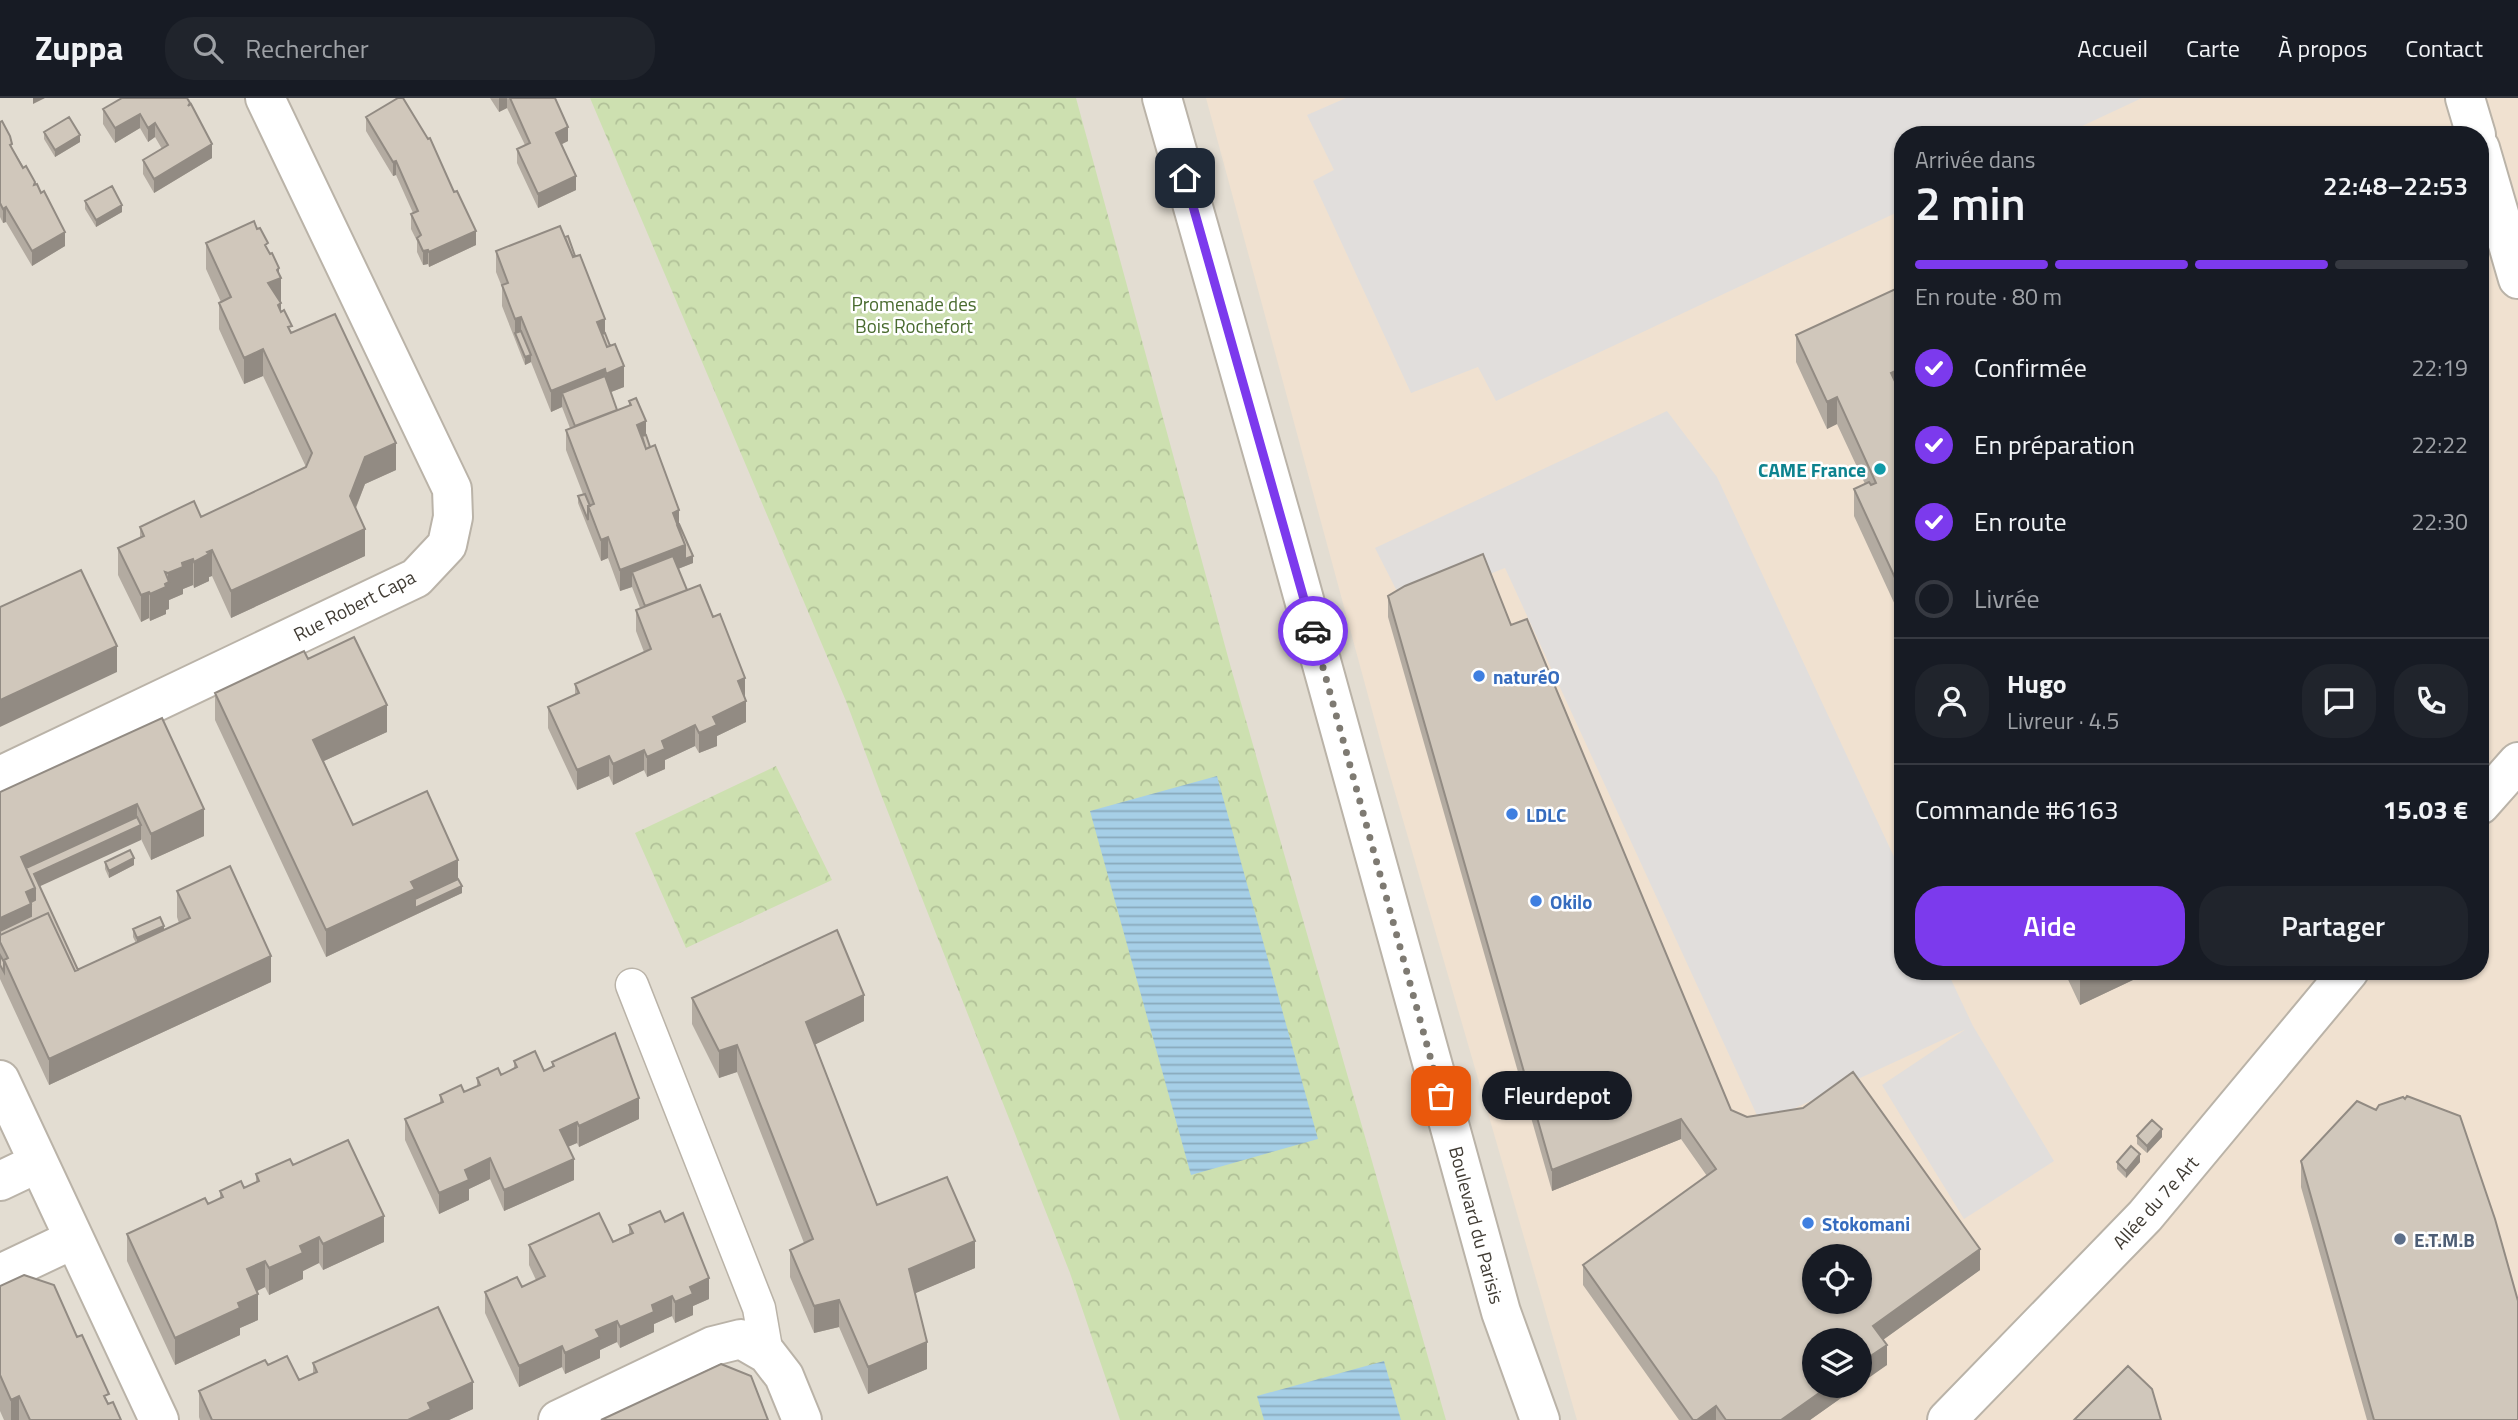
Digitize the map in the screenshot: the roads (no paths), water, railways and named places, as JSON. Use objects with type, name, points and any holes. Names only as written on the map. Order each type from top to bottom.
[{"type":"street","name":"Rue Robert Capa","points":[[0,776],[416,578],[447,545],[453,517],[452,489],[265,98]]},
{"type":"street","name":"Boulevard du Parisis","points":[[1163,98],[1501,1312],[1540,1420]]},
{"type":"street","points":[[2465,98],[2473,126]]},
{"type":"street","points":[[2489,179],[2518,279]]},
{"type":"street","points":[[2489,795],[2518,762]]},
{"type":"street","name":"Allée du 7e Art","points":[[1947,1420],[2145,1216],[2342,980]]},
{"type":"street","points":[[632,985],[759,1308],[767,1354]]},
{"type":"street","points":[[0,1080],[159,1420]]},
{"type":"street","points":[[0,1181],[38,1163]]},
{"type":"street","points":[[0,1274],[74,1239]]},
{"type":"street","points":[[558,1420],[713,1346],[741,1339],[767,1354],[784,1376],[802,1420]]},
{"type":"water","points":[[1217,776],[1318,1139],[1191,1175],[1090,811]]},
{"type":"water","points":[[1384,1361],[1401,1420],[1264,1420],[1257,1396]]},
{"type":"place","name":"CAME France","points":[[1880,469]]},
{"type":"place","name":"naturéO","points":[[1479,676]]},
{"type":"place","name":"LDLC","points":[[1512,814]]},
{"type":"place","name":"Okilo","points":[[1536,901]]},
{"type":"place","name":"Fleurdepot","points":[[1441,1096]]},
{"type":"place","name":"Stokomani","points":[[1808,1223]]},
{"type":"place","name":"E.T.M.B","points":[[2400,1239]]},
{"type":"park label","name":"Promenade des Bois Rochefort","points":[[914,314]]}]
